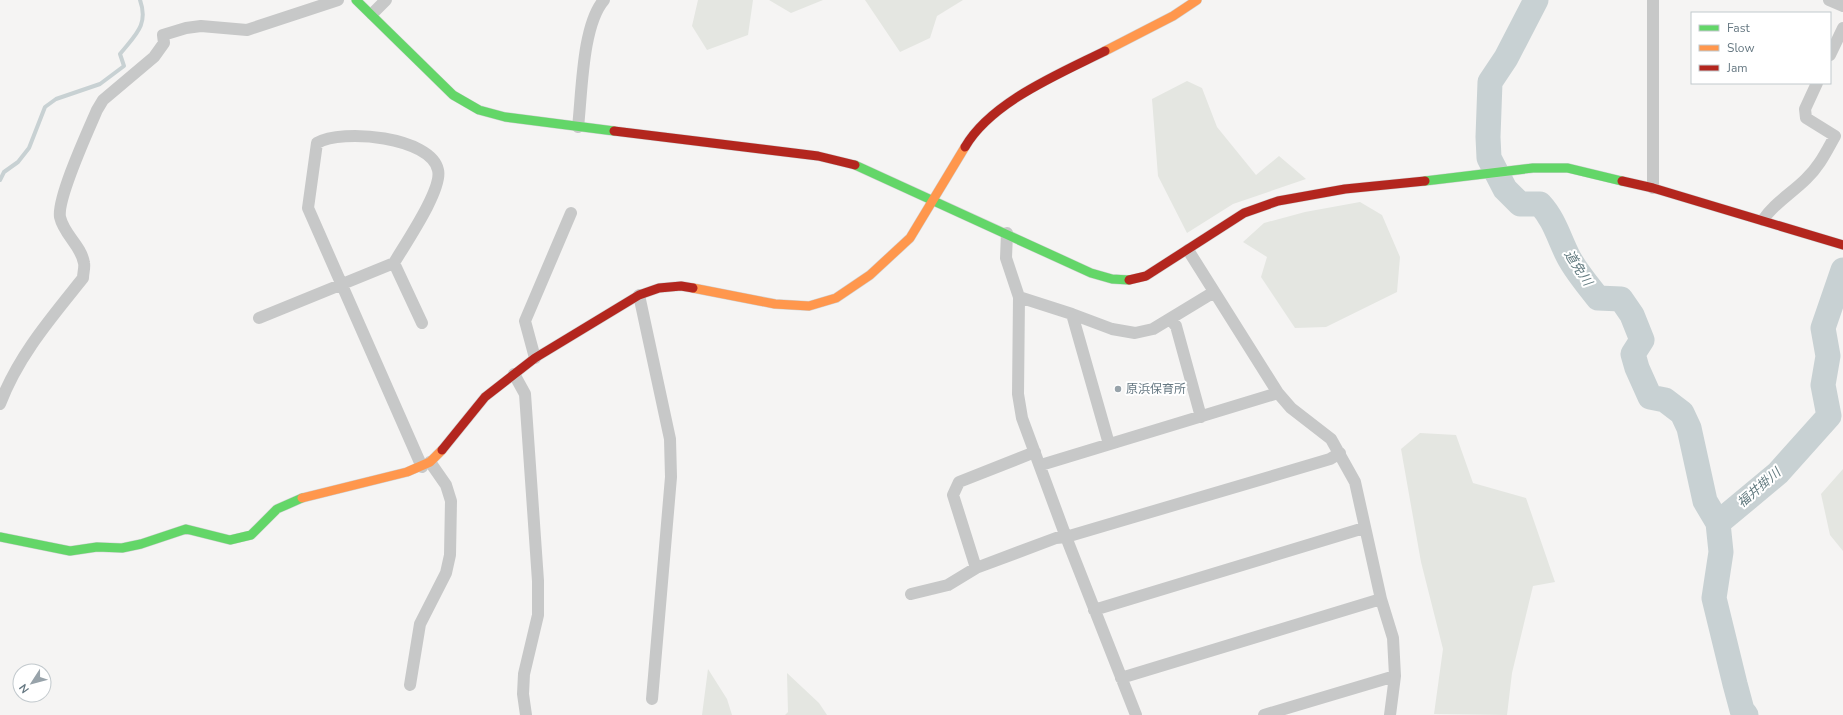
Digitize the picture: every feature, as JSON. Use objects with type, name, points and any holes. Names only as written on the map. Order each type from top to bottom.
[{"type":"street","points":[[0,404],[8,384],[28,349],[83,278],[84,263],[82,256],[79,248],[64,229],[60,216],[61,199],[97,110],[103,100],[154,57],[164,43],[164,35],[186,28],[201,26],[248,30],[338,0]]},
{"type":"street","points":[[356,0],[453,95],[479,110],[505,117],[578,127],[818,156],[861,166],[935,199],[1091,273],[1110,279],[1127,281],[1146,276],[1244,213],[1278,200],[1345,189],[1478,176],[1533,168],[1568,168],[1652,188],[1764,220],[1843,245]]},
{"type":"street","points":[[372,14],[386,0]]},
{"type":"street","points":[[578,127],[589,33],[604,0]]},
{"type":"street","points":[[0,536],[70,551],[97,547],[128,547],[186,529],[230,540],[251,535],[277,509],[296,499],[426,464],[448,443],[485,397],[535,358],[639,295],[659,288],[681,286],[775,304],[809,306],[836,298],[870,275],[910,238],[935,199],[970,138],[985,122],[1008,103],[1075,66],[1173,16],[1197,0]]},
{"type":"street","points":[[1652,188],[1653,0]]},
{"type":"street","points":[[1829,0],[1843,6]]},
{"type":"street","points":[[1831,53],[1843,28]]},
{"type":"street","points":[[1764,220],[1768,212],[1807,179],[1821,164],[1835,136],[1806,118],[1805,109],[1817,84]]},
{"type":"street","points":[[259,318],[342,283],[394,263],[436,189],[438,171],[433,158],[418,148],[370,135],[325,138],[317,142],[308,208],[342,283],[426,464],[446,485],[451,501],[450,555],[446,573],[420,624],[410,685]]},
{"type":"street","points":[[535,358],[524,321],[571,213]]},
{"type":"street","points":[[1007,233],[1006,258],[1018,297],[1018,394],[1022,418],[1041,465],[1066,537],[1094,610],[1136,715]]},
{"type":"street","points":[[1188,250],[1278,393],[1291,408],[1331,438],[1355,482],[1381,599],[1393,638],[1395,676],[1390,715]]},
{"type":"street","points":[[394,263],[422,323]]},
{"type":"street","points":[[1018,297],[1072,314],[1112,329],[1135,333],[1153,329],[1214,292]]},
{"type":"street","points":[[639,295],[670,439],[672,477],[652,699]]},
{"type":"street","points":[[1072,314],[1072,321],[1109,444]]},
{"type":"street","points":[[1170,318],[1176,326],[1201,416]]},
{"type":"street","points":[[514,374],[525,394],[538,581],[538,615],[524,674],[523,694],[526,715]]},
{"type":"street","points":[[1041,465],[1278,393]]},
{"type":"street","points":[[976,568],[953,495],[959,482],[1035,452]]},
{"type":"street","points":[[911,594],[948,585],[976,568],[1056,538],[1066,537],[1330,459],[1340,453]]},
{"type":"street","points":[[1094,610],[1364,528]]},
{"type":"street","points":[[1121,678],[1381,599]]},
{"type":"street","points":[[1264,715],[1395,676]]},
{"type":"shaded area","points":[[698,0],[753,0],[748,35],[707,50],[692,26]]},
{"type":"shaded area","points":[[769,0],[823,0],[791,13]]},
{"type":"shaded area","points":[[865,0],[963,0],[937,16],[930,38],[900,52]]},
{"type":"shaded area","points":[[1187,81],[1202,88],[1217,127],[1256,175],[1279,156],[1306,179],[1233,204],[1187,233],[1158,176],[1152,99]]},
{"type":"shaded area","points":[[1360,202],[1382,215],[1400,257],[1397,292],[1326,327],[1295,328],[1261,277],[1267,257],[1243,242],[1264,223],[1305,212]]},
{"type":"shaded area","points":[[1420,433],[1456,435],[1473,483],[1526,498],[1555,582],[1533,586],[1512,673],[1507,715],[1434,714],[1443,649],[1421,562],[1401,449]]},
{"type":"shaded area","points":[[1843,469],[1843,551],[1830,535],[1821,494]]},
{"type":"shaded area","points":[[708,669],[727,699],[732,715],[702,715]]},
{"type":"shaded area","points":[[787,673],[819,703],[827,715],[785,715],[788,712]]},
{"type":"waterway","points":[[0,180],[4,172],[18,162],[29,148],[45,107],[56,99],[100,84],[124,66],[120,54],[135,35],[142,23],[143,16],[140,0]]},
{"type":"waterway","name":"道免川","points":[[1536,0],[1506,58],[1490,82],[1488,137],[1489,158],[1505,189],[1520,204],[1540,204],[1545,210],[1553,222],[1571,261],[1598,298],[1621,299],[1632,315],[1642,340],[1633,354],[1637,368],[1650,397],[1665,400],[1682,413],[1689,428],[1705,501],[1718,523],[1721,552],[1714,598],[1742,710],[1746,715]]},
{"type":"waterway","name":"福井掛川","points":[[1718,523],[1778,473],[1829,416],[1823,385],[1828,356],[1823,328],[1843,270]]},
{"type":"traffic: fast","points":[[356,0],[453,95],[479,110],[505,117],[614,131]]},
{"type":"traffic: fast","points":[[855,165],[1091,273],[1112,279],[1129,280]]},
{"type":"traffic: fast","points":[[1425,181],[1533,168],[1568,168],[1622,181]]},
{"type":"traffic: fast","points":[[0,537],[70,551],[97,547],[122,548],[141,544],[186,529],[230,540],[251,535],[277,509],[302,498]]},
{"type":"traffic: slow","points":[[1105,51],[1173,16],[1197,0]]},
{"type":"traffic: slow","points":[[693,288],[775,304],[809,306],[836,298],[870,275],[910,238],[965,147]]},
{"type":"traffic: slow","points":[[302,498],[407,472],[430,462],[442,450]]},
{"type":"traffic: jam","points":[[965,147],[991,116],[1009,103],[1047,80],[1105,51]]},
{"type":"traffic: jam","points":[[614,131],[818,156],[855,165]]},
{"type":"traffic: jam","points":[[1129,280],[1146,276],[1244,213],[1278,201],[1345,189],[1425,181]]},
{"type":"traffic: jam","points":[[1622,181],[1653,188],[1843,245]]},
{"type":"traffic: jam","points":[[442,450],[485,397],[535,358],[639,295],[659,288],[681,286],[693,288]]},
{"type":"place","name":"原浜保育所","points":[[1118,389]]}]
